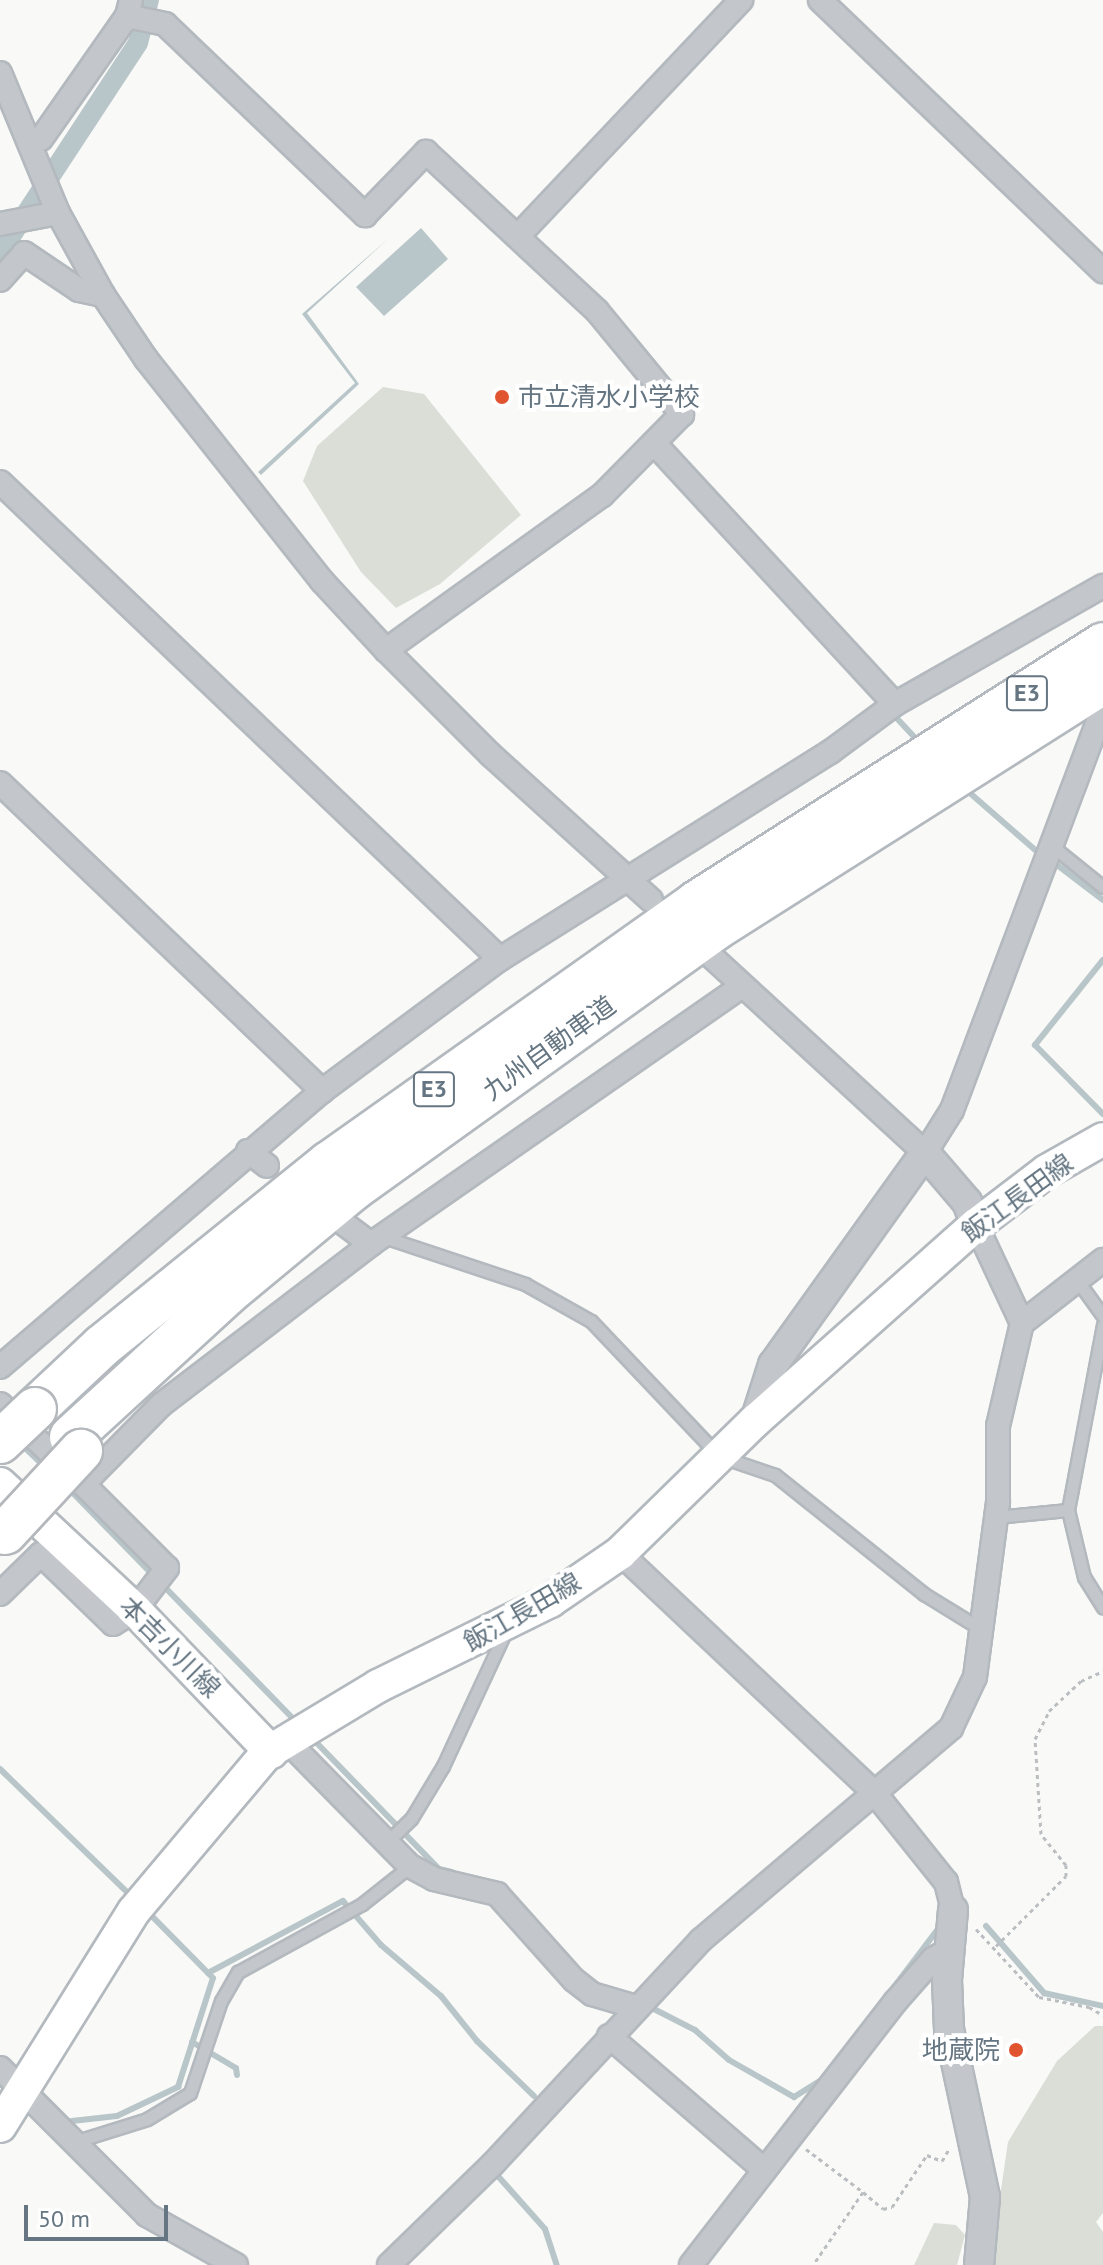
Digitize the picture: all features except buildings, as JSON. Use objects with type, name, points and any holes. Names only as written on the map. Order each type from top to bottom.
[{"type":"highway","name":"九州自動車道","points":[[961,756],[1103,644]]},
{"type":"highway","name":"九州自動車道","points":[[0,1442],[18,1407],[102,1346],[329,1163],[697,902],[865,815],[961,756],[1103,683]]},
{"type":"highway","name":"九州自動車道","points":[[2,1525],[79,1458],[228,1293],[391,1162],[715,929],[865,815]]},
{"type":"main road","name":"飯江長田線","points":[[0,2126],[11,2077],[134,1911],[280,1748],[378,1686],[510,1622],[620,1553],[755,1421],[976,1225],[1047,1171],[1103,1139]]},
{"type":"main road","name":"本吉小川線","points":[[0,1464],[30,1494],[64,1547]]},
{"type":"main road","name":"本吉小川線","points":[[0,1484],[280,1748]]},
{"type":"street","points":[[520,234],[741,0]]},
{"type":"street","points":[[820,0],[1103,271]]},
{"type":"street","points":[[41,139],[131,11],[159,23],[365,215],[426,152],[520,234],[597,311],[682,414],[602,495],[386,650]]},
{"type":"street","points":[[0,73],[51,214],[146,359],[322,581],[386,650],[491,755],[651,900]]},
{"type":"street","points":[[8,223],[51,214]]},
{"type":"street","points":[[0,280],[24,253],[79,290],[103,295]]},
{"type":"street","points":[[654,443],[895,704]]},
{"type":"street","points":[[0,482],[500,959]]},
{"type":"street","points":[[0,1367],[248,1151],[322,1091],[500,959],[830,752],[895,704],[1103,586]]},
{"type":"street","points":[[755,1421],[773,1365],[925,1153],[952,1110],[1103,708]]},
{"type":"street","points":[[1084,755],[1103,743]]},
{"type":"street","points":[[0,783],[322,1091]]},
{"type":"street","points":[[389,2265],[492,2165],[701,1940],[951,1728],[975,1677],[996,1517],[998,1426],[1022,1323],[967,1202],[925,1153],[713,958]]},
{"type":"street","points":[[79,1458],[162,1404],[376,1240],[742,986]]},
{"type":"street","points":[[248,1151],[267,1166]]},
{"type":"street","points":[[339,1220],[376,1240]]},
{"type":"street","points":[[1022,1323],[1103,1260]]},
{"type":"street","points":[[0,1594],[41,1554],[113,1624],[135,1610],[167,1568],[79,1458],[18,1407]]},
{"type":"street","points":[[620,1553],[873,1791],[946,1882],[953,1910],[949,2029],[985,2197],[979,2265]]},
{"type":"street","points":[[280,1748],[410,1866],[434,1879],[497,1894],[574,1980],[592,1994],[636,2007]]},
{"type":"street","points":[[691,2265],[762,2168],[791,2136],[895,2002],[933,1959],[950,1949]]},
{"type":"street","points":[[609,2036],[762,2168]]},
{"type":"street","points":[[11,2077],[147,2215],[236,2265]]},
{"type":"lane","points":[[1052,846],[1103,887]]},
{"type":"lane","points":[[376,1240],[525,1284],[591,1321],[719,1456],[775,1475],[924,1594],[981,1629]]},
{"type":"lane","points":[[1077,1280],[1103,1316]]},
{"type":"lane","points":[[1103,1325],[1068,1510],[1084,1577],[1103,1608]]},
{"type":"lane","points":[[996,1517],[1068,1510]]},
{"type":"lane","points":[[387,1842],[411,1819],[443,1766],[510,1622]]},
{"type":"lane","points":[[77,2141],[147,2119],[190,2093],[221,2001],[238,1972],[362,1904],[410,1866]]},
{"type":"path","points":[[996,1946],[1066,1876],[1066,1865],[1041,1834],[1035,1739],[1049,1711],[1081,1681],[1103,1671]]},
{"type":"path","points":[[953,1910],[996,1946],[1039,1997],[1089,2007],[1103,2015]]},
{"type":"path","points":[[791,2136],[883,2209],[892,2207],[927,2155],[942,2161],[952,2137]]},
{"type":"path","points":[[813,2265],[863,2192]]},
{"type":"shaded area","points":[[421,228],[448,259],[384,316],[356,287]]},
{"type":"shaded area","points":[[388,239],[307,313],[359,384],[261,475],[258,472],[355,383],[302,314]]},
{"type":"shaded area","points":[[383,387],[424,394],[521,515],[440,584],[396,608],[361,572],[303,481],[317,446]]},
{"type":"shaded area","points":[[1095,2026],[1103,2026],[1103,2213],[1096,2222],[1103,2232],[1103,2265],[990,2265],[1008,2142],[1057,2061]]},
{"type":"shaded area","points":[[934,2223],[956,2225],[965,2235],[957,2265],[914,2265]]},
{"type":"waterway","points":[[0,253],[138,43],[149,0]]},
{"type":"waterway","points":[[891,712],[919,742]]},
{"type":"waterway","points":[[963,787],[1042,856]]},
{"type":"waterway","points":[[1052,861],[1103,900]]},
{"type":"waterway","points":[[1103,960],[1035,1045],[1103,1114]]},
{"type":"waterway","points":[[21,1444],[45,1467]]},
{"type":"waterway","points":[[68,1488],[297,1723]]},
{"type":"waterway","points":[[311,1737],[439,1869],[452,1872]]},
{"type":"waterway","points":[[0,1769],[134,1899]]},
{"type":"waterway","points":[[208,1973],[343,1901],[381,1945],[441,1996],[477,2041],[534,2096]]},
{"type":"waterway","points":[[72,2121],[117,2116],[178,2087],[213,1978],[148,1912]]},
{"type":"waterway","points":[[986,1926],[1044,1993],[1103,2006]]},
{"type":"waterway","points":[[894,1987],[938,1929]]},
{"type":"waterway","points":[[648,2006],[695,2030],[729,2060],[794,2097],[824,2078]]},
{"type":"waterway","points":[[192,2042],[236,2068],[237,2075]]},
{"type":"waterway","points":[[493,2178],[497,2175],[545,2229],[557,2265]]},
{"type":"place","name":"市立清水小学校","points":[[502,397]]},
{"type":"place","name":"地蔵院","points":[[1016,2050]]}]
